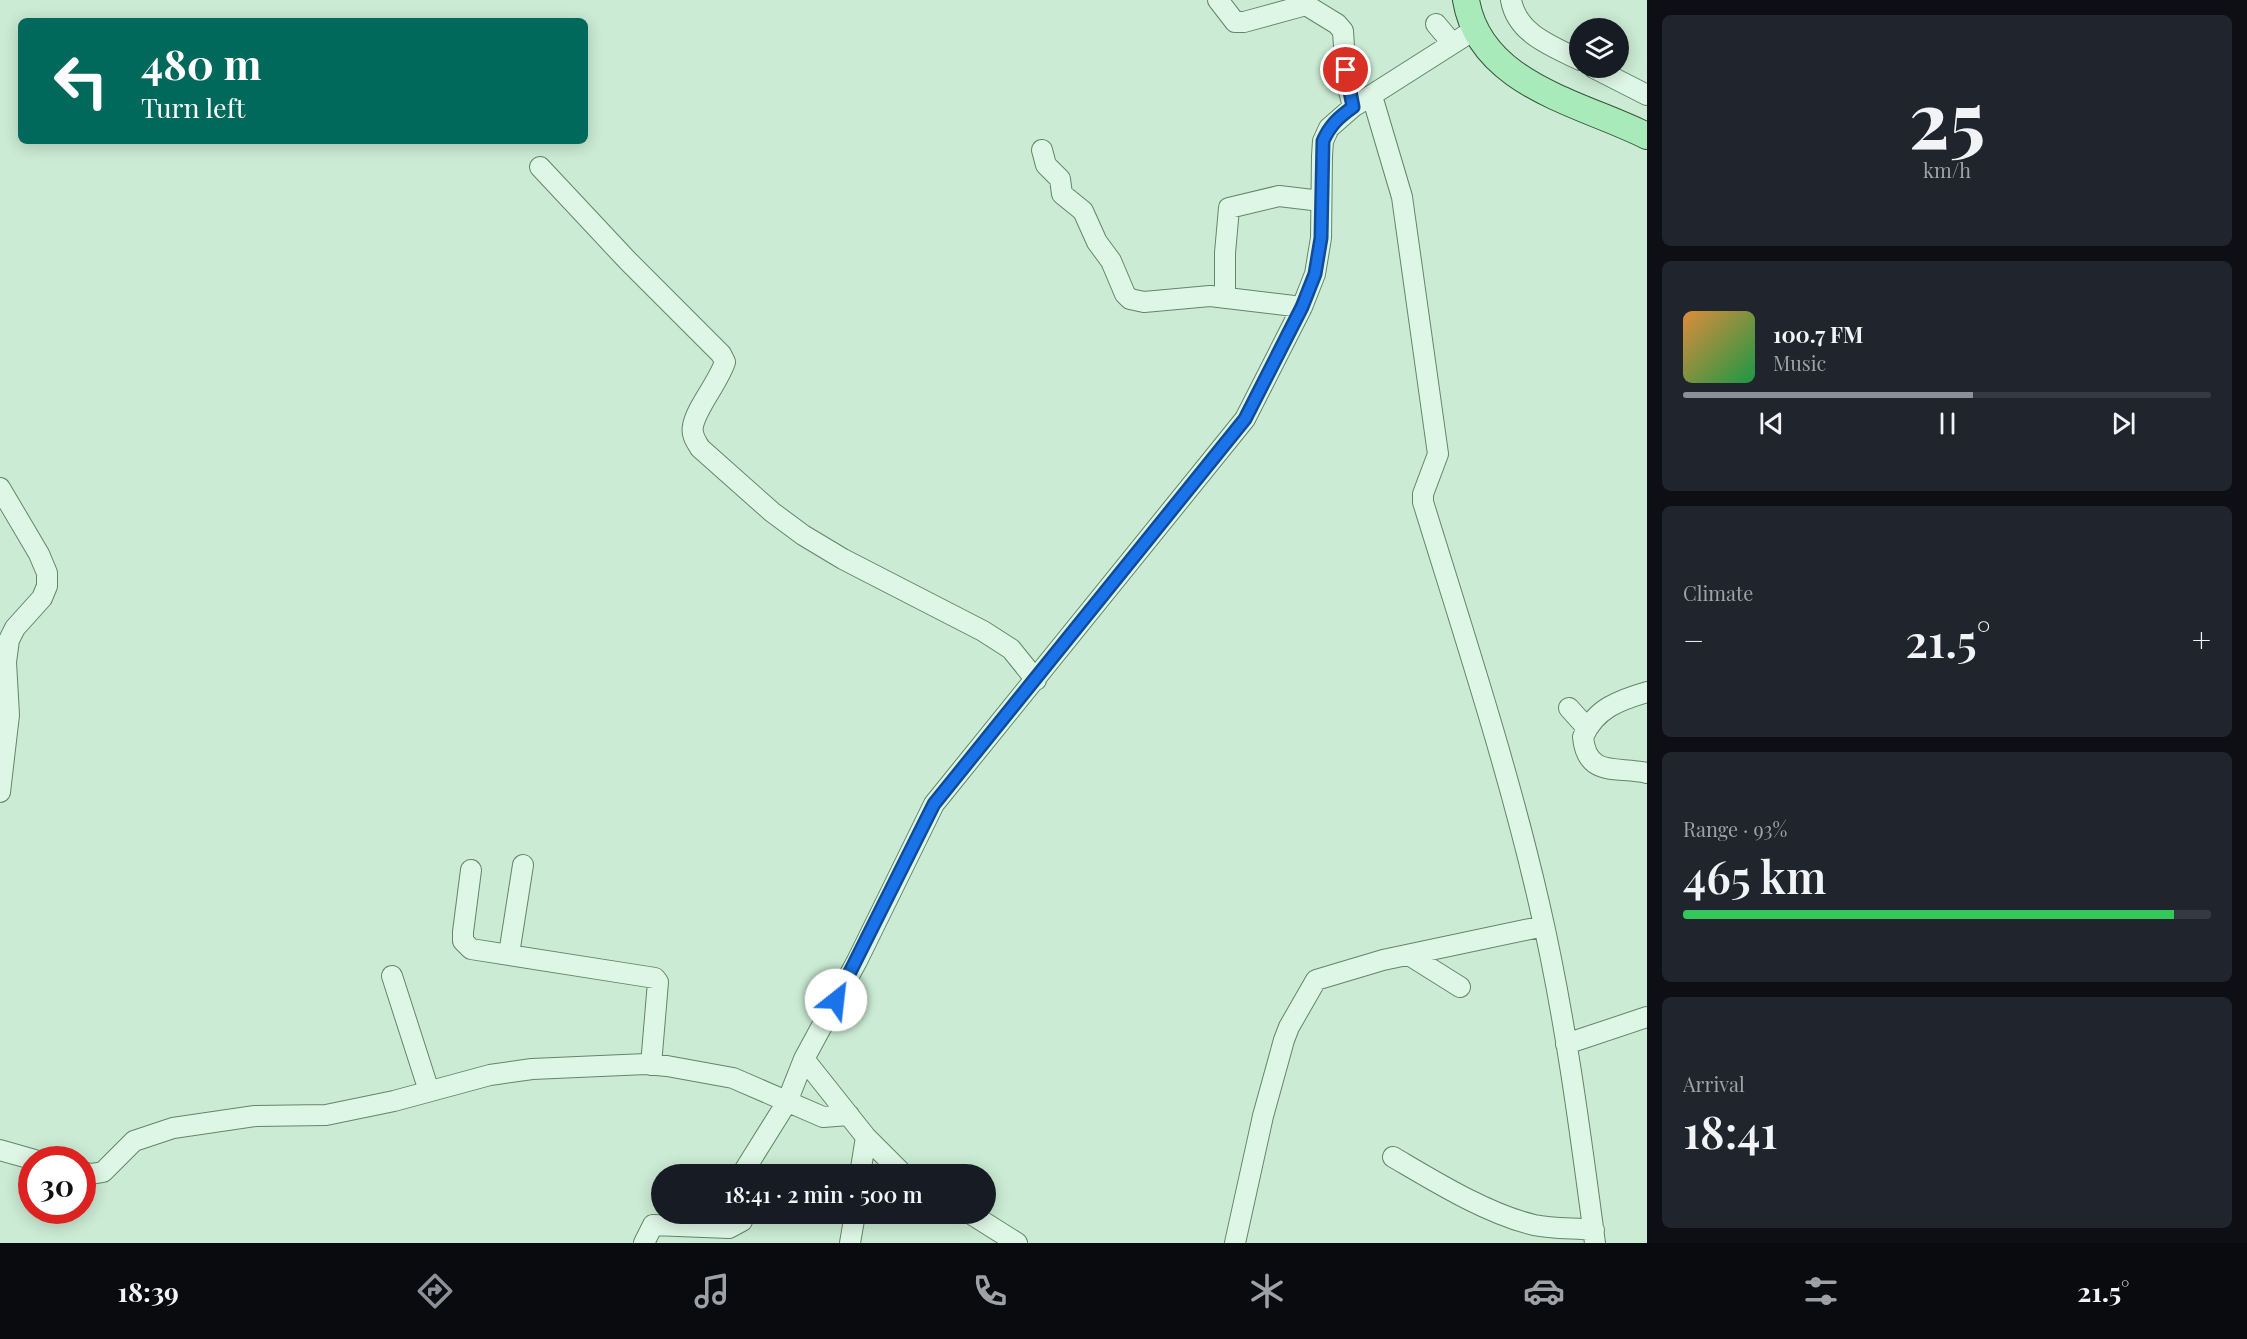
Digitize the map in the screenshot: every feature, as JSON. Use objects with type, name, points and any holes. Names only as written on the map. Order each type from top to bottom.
[{"type":"main road","points":[[1466,0],[1446,39],[1523,79],[1647,136]]},
{"type":"street","points":[[1218,0],[1235,22],[1244,22],[1306,5],[1336,24],[1343,31],[1346,80],[1353,107]]},
{"type":"street","points":[[1511,0],[1519,21],[1526,29],[1569,54]]},
{"type":"street","points":[[748,1164],[787,1102],[804,1059],[857,961],[934,804],[1245,419],[1302,307],[1319,255],[1323,141],[1329,128],[1336,119],[1372,96],[1446,39]]},
{"type":"street","points":[[1614,78],[1647,95]]},
{"type":"street","points":[[1372,96],[1402,197],[1438,454],[1423,494],[1423,502],[1490,719],[1544,926],[1566,1044],[1595,1236],[1536,1226],[1515,1219],[1442,1186],[1393,1157]]},
{"type":"street","points":[[1042,150],[1046,165],[1060,179],[1062,194],[1081,207],[1097,242],[1111,261],[1125,294],[1130,299],[1144,302],[1194,297],[1225,298],[1302,307]]},
{"type":"street","points":[[540,167],[628,261],[721,354],[725,362],[721,375],[693,425],[693,437],[700,448],[772,512],[803,535],[843,559],[992,637],[1011,649],[1036,680]]},
{"type":"street","points":[[1225,298],[1225,253],[1229,208],[1279,196],[1321,201]]},
{"type":"street","points":[[0,488],[39,554],[47,573],[47,586],[42,598],[11,634],[3,662],[9,708],[0,792]]},
{"type":"street","points":[[1647,692],[1613,703],[1594,718],[1583,737],[1584,747],[1593,763],[1601,768],[1647,773]]},
{"type":"street","points":[[1569,708],[1587,728]]},
{"type":"street","points":[[509,954],[523,865]]},
{"type":"street","points":[[471,870],[463,941],[471,949],[655,978],[658,982],[651,1065]]},
{"type":"street","points":[[1235,1243],[1263,1116],[1286,1033],[1316,980],[1409,955],[1544,926]]},
{"type":"street","points":[[1409,955],[1460,987]]},
{"type":"street","points":[[392,976],[429,1091]]},
{"type":"street","points":[[1566,1044],[1647,1017]]},
{"type":"street","points":[[804,1059],[866,1137],[893,1164]]},
{"type":"street","points":[[96,1173],[103,1172],[134,1142],[173,1128],[255,1116],[326,1114],[509,1071],[651,1065],[723,1076],[823,1117],[849,1115]]},
{"type":"street","points":[[862,1164],[866,1137]]},
{"type":"street","points":[[0,1150],[18,1155]]},
{"type":"street","points":[[644,1243],[653,1225],[729,1228],[736,1224]]},
{"type":"street","points":[[850,1243],[853,1224]]},
{"type":"street","points":[[987,1224],[1017,1243]]},
{"type":"route","points":[[836,1000],[934,804],[1001,724],[1245,419],[1302,307],[1315,274],[1321,238],[1323,141],[1336,119],[1353,107],[1346,80],[1346,70]]}]
